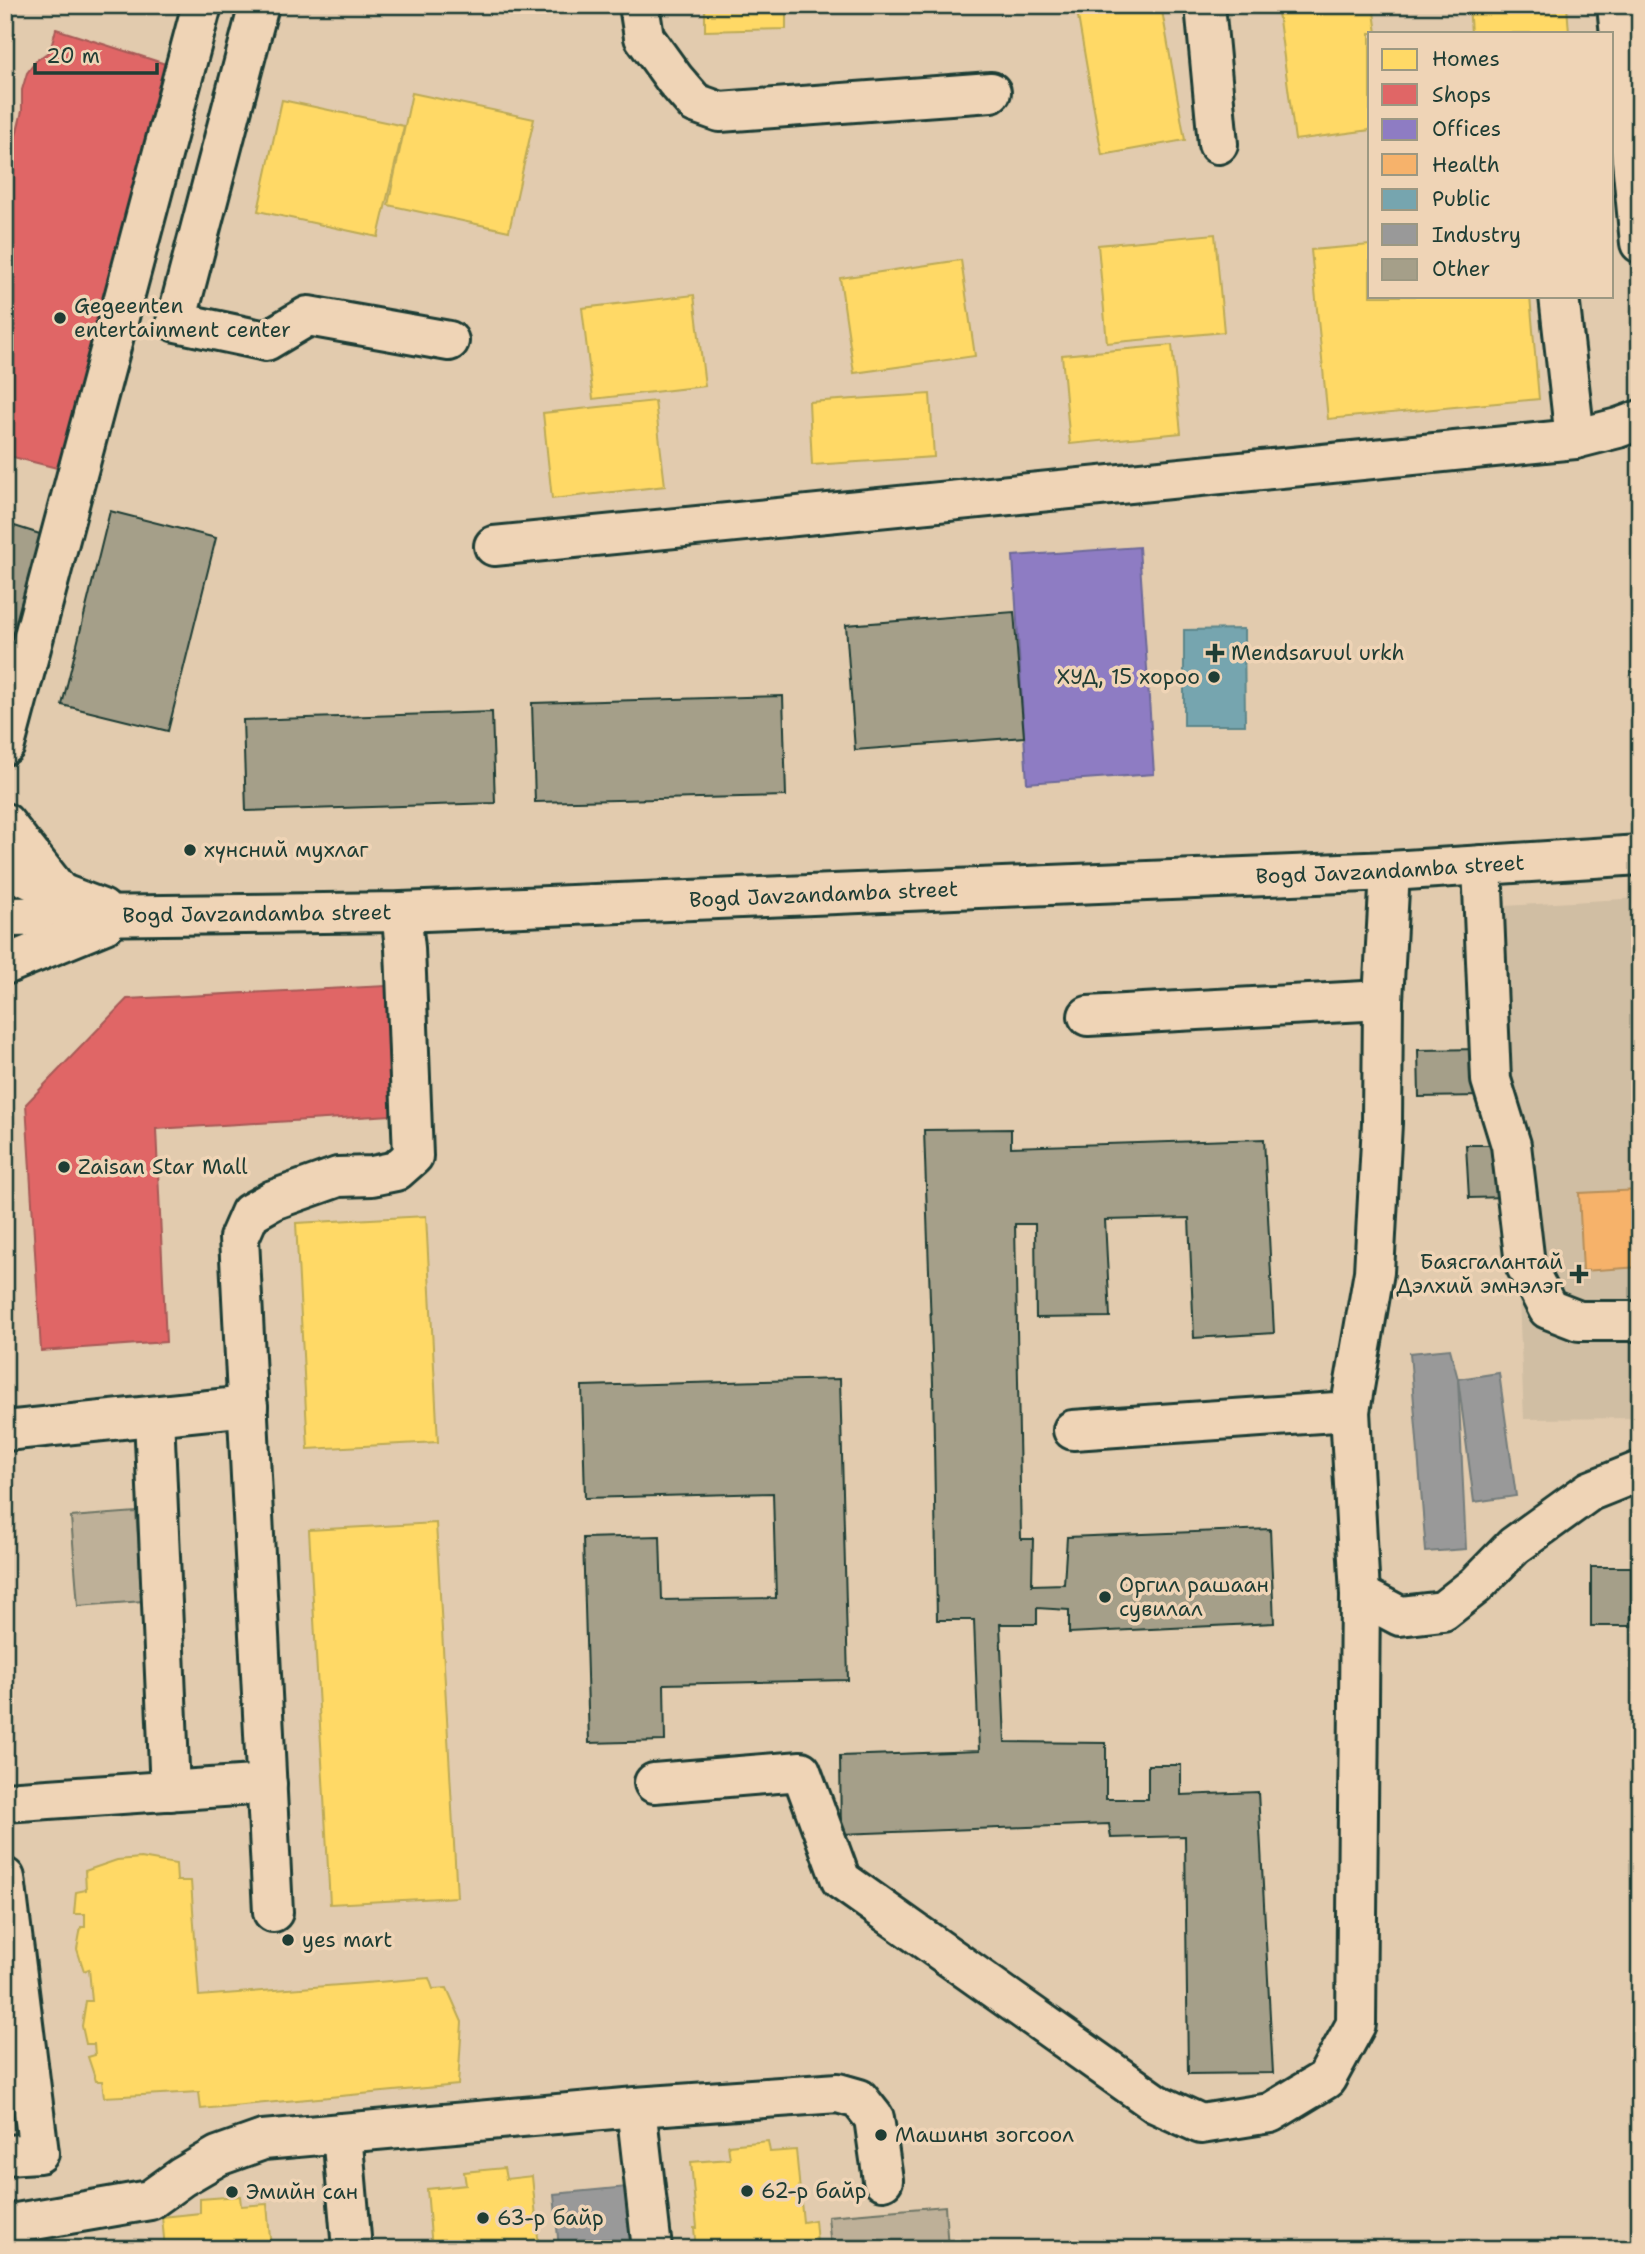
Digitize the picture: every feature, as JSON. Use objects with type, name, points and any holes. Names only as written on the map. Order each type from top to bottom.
[{"type":"street","points":[[5,745],[202,5]]},
{"type":"street","points":[[259,5],[176,322],[266,341],[308,316],[449,341]]},
{"type":"street","points":[[639,5],[644,37],[675,80],[695,103],[720,111],[991,92]]},
{"type":"street","points":[[1205,5],[1218,144]]},
{"type":"street","points":[[1617,5],[1640,243]]},
{"type":"street","points":[[1559,298],[1575,439]]},
{"type":"street","points":[[494,546],[1575,439],[1640,420]]},
{"type":"street","points":[[5,823],[60,893]]},
{"type":"street","name":"Bogd Javzandamba street","points":[[5,917],[401,912],[1390,871],[1640,855]]},
{"type":"street","points":[[1482,866],[1491,1080],[1511,1145],[1525,1264],[1548,1309],[1579,1321],[1640,1321]]},
{"type":"street","points":[[5,867],[60,893],[123,917]]},
{"type":"street","points":[[654,1783],[801,1771],[841,1880],[1157,2104],[1201,2124],[1270,2113],[1326,2078],[1356,2024],[1360,1595],[1350,1411],[1374,1272],[1390,871]]},
{"type":"street","points":[[273,1912],[239,1238],[250,1213],[273,1200],[338,1177],[372,1176],[397,1171],[413,1156],[405,948],[401,912]]},
{"type":"street","points":[[5,965],[123,917]]},
{"type":"street","points":[[1088,1016],[1383,1000]]},
{"type":"street","points":[[5,1431],[248,1406]]},
{"type":"street","points":[[1073,1430],[1350,1411]]},
{"type":"street","points":[[153,1416],[170,1791]]},
{"type":"street","points":[[1360,1595],[1400,1616],[1443,1611],[1476,1585],[1514,1546],[1590,1491],[1640,1471]]},
{"type":"street","points":[[5,1802],[267,1784]]},
{"type":"street","points":[[5,1878],[12,1986],[39,2153],[5,2155]]},
{"type":"street","points":[[5,2225],[150,2200],[218,2156],[263,2140],[636,2107],[838,2093],[859,2099],[874,2118],[883,2180]]},
{"type":"street","points":[[636,2107],[652,2249]]},
{"type":"street","points":[[342,2133],[352,2249]]},
{"type":"shaded area","name":"Баясгалантай Дэлхий эмнэлэг","points":[[1640,898],[1640,1418],[1524,1419],[1512,1131],[1488,907]]},
{"type":"shaded area","points":[[136,1512],[143,1601],[78,1606],[71,1517]]},
{"type":"shaded area","points":[[945,2206],[948,2249],[831,2249],[828,2216]]},
{"type":"building: Homes","points":[[705,5],[786,5],[786,29],[705,31]]},
{"type":"building: Homes","points":[[1076,5],[1161,5],[1185,140],[1102,155]]},
{"type":"building: Homes","points":[[1277,5],[1373,5],[1377,32],[1368,32],[1368,130],[1295,140]]},
{"type":"building: Homes","points":[[1469,5],[1567,5],[1569,32],[1471,32]]},
{"type":"building: Homes","points":[[412,93],[534,119],[509,231],[388,205]]},
{"type":"building: Homes","points":[[282,100],[404,126],[378,237],[258,211]]},
{"type":"building: Homes","points":[[1215,234],[1224,332],[1107,343],[1098,245]]},
{"type":"building: Homes","points":[[1368,245],[1368,298],[1530,298],[1539,399],[1328,419],[1311,250]]},
{"type":"building: Homes","points":[[961,260],[975,356],[854,373],[840,278]]},
{"type":"building: Homes","points":[[694,295],[705,386],[593,399],[582,308]]},
{"type":"building: Homes","points":[[1172,345],[1181,433],[1070,444],[1062,355]]},
{"type":"building: Homes","points":[[930,394],[934,457],[812,465],[809,402]]},
{"type":"building: Homes","points":[[655,401],[665,486],[552,499],[543,413]]},
{"type":"building: Homes","points":[[426,1216],[438,1442],[308,1449],[296,1223]]},
{"type":"building: Homes","points":[[436,1523],[457,1897],[330,1904],[309,1530]]},
{"type":"building: Homes","points":[[141,1858],[176,1864],[177,1881],[191,1881],[199,1996],[429,1978],[433,1989],[447,1988],[462,2022],[458,2085],[201,2109],[199,2092],[104,2097],[102,2081],[96,2081],[88,2057],[95,2055],[94,2044],[86,2044],[82,2026],[86,2001],[92,2001],[89,1969],[84,1971],[77,1949],[81,1927],[85,1927],[85,1914],[74,1914],[76,1892],[86,1890],[85,1871],[117,1860]]},
{"type":"building: Homes","name":"62-р байр","points":[[768,2141],[770,2152],[796,2150],[803,2222],[815,2220],[817,2243],[806,2244],[806,2249],[696,2249],[694,2228],[697,2228],[691,2162],[730,2159],[728,2145]]},
{"type":"building: Homes","name":"63-р байр","points":[[504,2168],[506,2179],[532,2176],[539,2248],[550,2249],[432,2249],[427,2189],[466,2185],[464,2172]]},
{"type":"building: Homes","points":[[240,2196],[241,2206],[267,2204],[271,2249],[165,2249],[162,2217],[200,2213],[200,2199]]},
{"type":"building: Shops","name":"Gegeenten entertainment center","points":[[56,29],[175,67],[77,473],[5,455],[5,181],[22,111],[22,90],[27,73],[37,60],[50,51]]},
{"type":"building: Shops","points":[[406,985],[408,1114],[156,1129],[166,1342],[41,1351],[26,1104],[127,999]]},
{"type":"building: Offices","points":[[1139,547],[1154,774],[1027,783],[1013,556]]},
{"type":"building: Health","name":"Баясгалантай Дэлхий эмнэлэг","points":[[1640,1190],[1640,1267],[1583,1271],[1579,1193]]},
{"type":"building: Public","name":"ХУД, 15 хороо","points":[[1244,629],[1245,725],[1184,725],[1184,630]]},
{"type":"building: Industry","points":[[1450,1349],[1458,1379],[1466,1549],[1426,1552],[1410,1353]]},
{"type":"building: Industry","points":[[1499,1373],[1516,1496],[1474,1502],[1458,1379]]},
{"type":"building: Industry","points":[[627,2187],[632,2249],[559,2249],[554,2194]]},
{"type":"building: Other","points":[[110,511],[216,538],[168,731],[62,705]]},
{"type":"building: Other","points":[[5,523],[46,536],[5,657]]},
{"type":"building: Other","points":[[1014,612],[1024,737],[855,750],[846,625]]},
{"type":"building: Other","points":[[783,696],[786,796],[535,802],[532,703]]},
{"type":"building: Other","points":[[492,712],[495,803],[246,811],[243,720]]},
{"type":"building: Other","points":[[1482,1049],[1483,1096],[1419,1097],[1418,1050]]},
{"type":"building: Other","name":"Оргил рашаан сувилал","points":[[1011,1129],[1011,1147],[1264,1139],[1274,1333],[1194,1338],[1189,1218],[1105,1220],[1110,1317],[1036,1318],[1035,1224],[1015,1224],[1021,1539],[1033,1539],[1032,1585],[1064,1584],[1067,1537],[1270,1529],[1274,1623],[1069,1633],[1069,1610],[1037,1608],[1037,1624],[1000,1624],[1005,1742],[1106,1743],[1106,1799],[1148,1799],[1148,1765],[1181,1765],[1181,1795],[1258,1792],[1273,2073],[1188,2074],[1185,1836],[1111,1838],[1109,1824],[841,1834],[840,1756],[979,1751],[974,1620],[937,1620],[933,1383],[924,1130]]},
{"type":"building: Other","points":[[1466,1145],[1506,1145],[1507,1197],[1469,1198]]},
{"type":"building: Other","points":[[840,1379],[848,1680],[664,1684],[665,1741],[589,1743],[583,1538],[660,1536],[662,1600],[776,1598],[773,1493],[585,1498],[582,1386]]},
{"type":"building: Other","points":[[1591,1567],[1631,1567],[1631,1626],[1591,1626]]},
{"type":"place","name":"Gegeenten entertainment center","points":[[60,318]]},
{"type":"place","name":"Mendsaruul urkh","points":[[1215,653]]},
{"type":"place","name":"ХУД, 15 хороо","points":[[1214,677]]},
{"type":"place","name":"хүнсний мухлаг","points":[[190,850]]},
{"type":"place","name":"Zaisan Star Mall","points":[[64,1167]]},
{"type":"place","name":"Баясгалантай Дэлхий эмнэлэг","points":[[1579,1274]]},
{"type":"place","name":"Оргил рашаан сувилал","points":[[1105,1597]]},
{"type":"place","name":"yes mart","points":[[288,1940]]},
{"type":"place","name":"Машины зогсоол","points":[[881,2135]]},
{"type":"place","name":"62-р байр","points":[[747,2191]]},
{"type":"place","name":"Эмийн сан","points":[[232,2192]]},
{"type":"place","name":"63-р байр","points":[[483,2218]]}]
